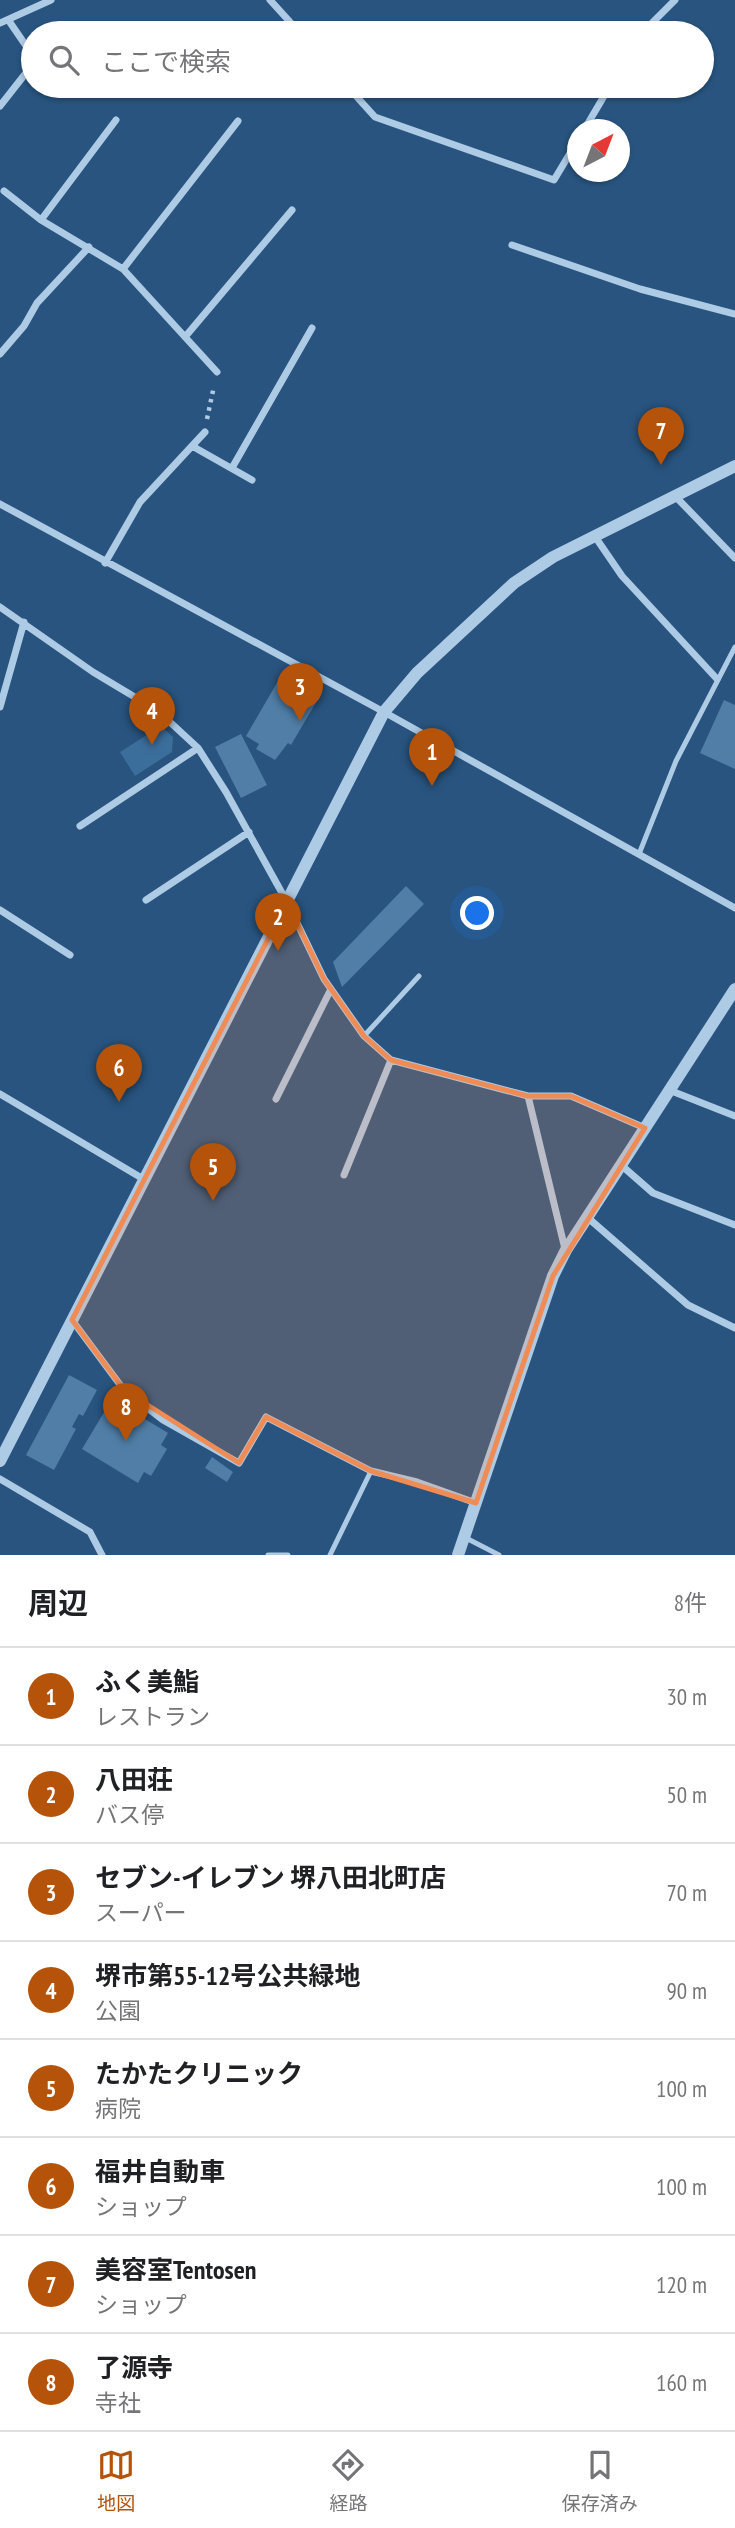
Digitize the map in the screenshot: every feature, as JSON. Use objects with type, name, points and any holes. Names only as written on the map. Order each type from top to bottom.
[{"type":"street","points":[[21,42],[4,22],[51,0]]},
{"type":"street","points":[[270,0],[289,21]]},
{"type":"street","points":[[654,21],[675,0]]},
{"type":"street","points":[[0,106],[21,79]]},
{"type":"street","points":[[358,98],[375,117],[554,180],[567,158]]},
{"type":"street","points":[[590,119],[603,98]]},
{"type":"street","points":[[41,220],[116,120]]},
{"type":"street","points":[[123,269],[238,121]]},
{"type":"street","points":[[4,191],[41,220],[123,269],[217,372]]},
{"type":"street","points":[[185,337],[292,210]]},
{"type":"street","points":[[512,245],[639,289],[735,314]]},
{"type":"street","points":[[0,354],[24,326],[37,303],[89,247]]},
{"type":"street","points":[[232,468],[312,328]]},
{"type":"street","points":[[105,564],[140,502],[205,432]]},
{"type":"street","points":[[192,446],[252,480]]},
{"type":"street","points":[[0,1461],[3,1444],[145,1180],[384,712],[416,673],[486,606],[553,557],[596,538],[735,466]]},
{"type":"street","points":[[676,497],[735,558]]},
{"type":"street","points":[[0,504],[105,564],[384,712],[735,908]]},
{"type":"street","points":[[596,538],[622,576],[717,679]]},
{"type":"street","points":[[0,607],[93,672],[158,711],[198,748],[249,832],[331,989],[364,1036],[391,1060],[528,1096],[571,1096],[645,1128]]},
{"type":"street","points":[[0,707],[24,622]]},
{"type":"street","points":[[80,826],[198,748]]},
{"type":"street","points":[[146,900],[249,832]]},
{"type":"street","points":[[0,910],[70,955]]},
{"type":"street","points":[[276,1099],[331,989]]},
{"type":"street","points":[[458,1555],[553,1276],[566,1250],[735,989]]},
{"type":"street","points":[[344,1175],[391,1060]]},
{"type":"street","points":[[669,1090],[735,1116]]},
{"type":"street","points":[[0,1094],[145,1180]]},
{"type":"street","points":[[528,1096],[566,1250]]},
{"type":"street","points":[[621,1165],[653,1194],[735,1225]]},
{"type":"street","points":[[587,1217],[688,1305],[735,1328]]},
{"type":"street","points":[[72,1320],[124,1390],[163,1420],[239,1463],[266,1418],[371,1471],[417,1482],[476,1503]]},
{"type":"street","points":[[0,1479],[90,1532],[103,1555]]},
{"type":"lane","points":[[639,854],[676,761],[735,647]]},
{"type":"lane","points":[[364,1036],[419,976]]},
{"type":"lane","points":[[330,1555],[371,1471]]},
{"type":"lane","points":[[464,1536],[499,1555]]},
{"type":"lane","points":[[268,1555],[288,1555]]},
{"type":"path","points":[[205,432],[217,372]]},
{"type":"highlighted area","points":[[287,902],[324,979],[364,1036],[391,1060],[528,1096],[571,1096],[645,1128],[553,1276],[476,1503],[371,1471],[266,1417],[239,1463],[124,1390],[72,1320]]},
{"type":"shaded area","points":[[161,726],[173,737],[172,752],[135,776],[120,752]]},
{"type":"building","points":[[281,676],[305,690],[307,686],[321,694],[291,745],[288,743],[275,760],[256,749],[259,744],[246,736]]},
{"type":"building","points":[[724,700],[735,705],[735,769],[700,753]]},
{"type":"building","points":[[241,734],[267,785],[241,798],[215,747]]},
{"type":"building","points":[[406,886],[424,904],[342,987],[333,962]]},
{"type":"building","points":[[69,1375],[97,1390],[83,1416],[79,1414],[72,1427],[76,1429],[54,1470],[26,1455]]},
{"type":"building","points":[[112,1399],[168,1433],[161,1445],[167,1449],[151,1476],[144,1472],[138,1483],[82,1449]]},
{"type":"building","points":[[212,1457],[233,1472],[227,1482],[205,1468]]},
{"type":"place","name":"美容室Tentosen","points":[[661,465]]},
{"type":"place","name":"セブン-イレブン 堺八田北町店","points":[[300,721]]},
{"type":"place","name":"堺市第55-12号公共緑地","points":[[152,745]]},
{"type":"place","name":"ふく美鮨","points":[[432,786]]},
{"type":"place","name":"八田荘","points":[[278,951]]},
{"type":"place","name":"福井自動車","points":[[119,1102]]},
{"type":"place","name":"たかたクリニック","points":[[213,1201]]},
{"type":"place","name":"了源寺","points":[[126,1441]]}]
